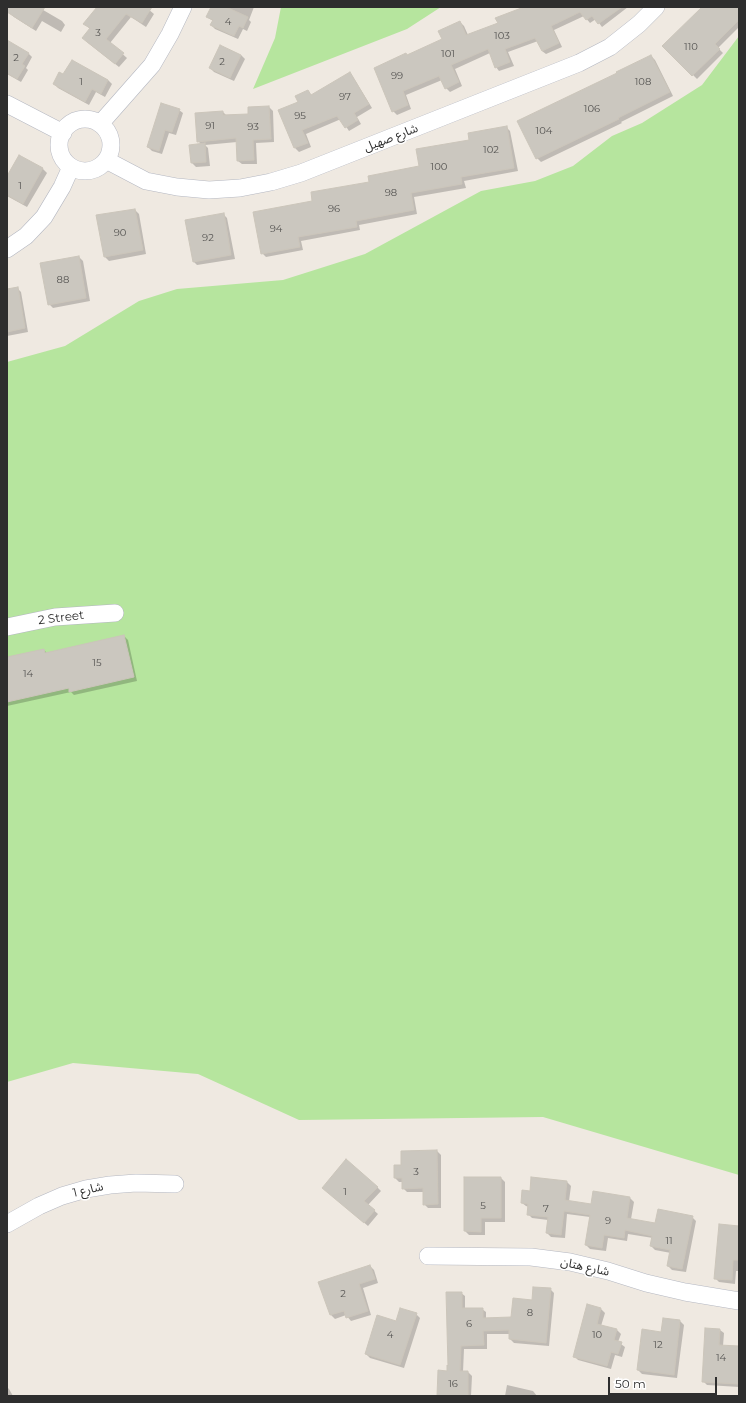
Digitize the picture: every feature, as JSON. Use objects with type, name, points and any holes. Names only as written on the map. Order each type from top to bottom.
[{"type":"street","points":[[100,124],[152,65],[170,34],[183,7]]},
{"type":"street","name":"شارع صهيل","points":[[106,160],[146,181],[177,187],[209,190],[240,188],[271,182],[316,167],[578,64],[610,47],[640,24],[656,7]]},
{"type":"street","points":[[7,104],[63,132]]},
{"type":"street","points":[[80,120],[92,120],[100,124],[106,129],[110,141],[110,153],[106,160],[101,166],[86,171],[71,167],[65,162],[59,148],[63,132],[68,126],[80,120]]},
{"type":"street","points":[[7,249],[26,236],[44,217],[62,187],[71,167]]},
{"type":"street","name":"2 Street","points":[[7,627],[55,617],[115,613]]},
{"type":"street","name":"شارع 1","points":[[7,1224],[38,1206],[62,1196],[86,1189],[117,1184],[175,1184]]},
{"type":"street","name":"شارع هتان","points":[[428,1256],[531,1257],[570,1262],[608,1271],[646,1283],[685,1292],[739,1301]]},
{"type":"green space","points":[[281,7],[441,7],[407,29],[253,89],[275,38]]},
{"type":"green space","points":[[739,36],[739,1175],[543,1117],[299,1120],[198,1074],[73,1063],[7,1082],[7,362],[65,346],[139,301],[177,289],[283,280],[365,254],[481,191],[535,181],[573,166],[612,136],[642,123],[702,85]]},
{"type":"building","points":[[7,7],[45,7],[32,28],[7,12]]},
{"type":"building","points":[[97,7],[152,7],[142,23],[126,14],[106,39],[124,53],[115,64],[82,38],[90,28],[83,24]]},
{"type":"building","points":[[211,7],[226,7],[248,17],[243,28],[239,26],[234,36],[210,25],[213,20],[206,17]]},
{"type":"building","points":[[524,7],[622,7],[598,24],[592,16],[586,20],[580,12],[551,26],[559,43],[542,51],[535,38],[505,49],[510,62],[495,68],[488,49],[451,65],[459,82],[445,89],[439,76],[403,91],[408,105],[392,112],[374,68],[406,53],[407,55],[442,39],[438,31],[460,21],[466,35],[498,23],[495,18]]},
{"type":"building","points":[[702,7],[739,7],[739,20],[715,44],[720,49],[692,76],[662,46]]},
{"type":"building","points":[[7,40],[29,53],[22,64],[25,66],[17,79],[7,73]]},
{"type":"building","points":[[220,45],[241,55],[230,78],[209,68]]},
{"type":"building","points":[[651,55],[670,92],[618,118],[619,119],[536,159],[517,121]]},
{"type":"building","points":[[72,60],[108,80],[101,94],[92,89],[85,102],[53,84],[59,72],[63,74]]},
{"type":"building","points":[[350,72],[369,104],[354,113],[358,120],[345,128],[337,116],[302,130],[308,143],[294,148],[278,110],[298,102],[295,96],[308,90],[311,95]]},
{"type":"building","points":[[161,103],[180,109],[172,132],[165,130],[159,151],[147,147]]},
{"type":"building","points":[[269,106],[271,139],[253,140],[254,160],[237,161],[236,138],[197,142],[195,113],[223,111],[223,115],[248,114],[248,107]]},
{"type":"building","points":[[507,126],[514,168],[461,177],[462,184],[411,193],[414,210],[356,221],[357,227],[298,237],[300,247],[261,254],[253,212],[312,201],[311,192],[369,182],[368,176],[419,166],[416,149],[469,140],[468,133]]},
{"type":"building","points":[[205,143],[206,162],[191,163],[189,145]]},
{"type":"building","points":[[19,155],[43,168],[23,204],[7,195],[7,176]]},
{"type":"building","points":[[135,209],[143,250],[104,257],[96,215]]},
{"type":"building","points":[[224,213],[231,255],[193,262],[185,220]]},
{"type":"building","points":[[79,256],[86,298],[48,305],[40,263]]},
{"type":"building","points":[[18,287],[25,328],[7,332],[7,289]]},
{"type":"building","points":[[124,635],[134,677],[69,692],[69,688],[7,702],[7,657],[44,649],[45,653]]},
{"type":"building","points":[[437,1150],[438,1204],[423,1205],[423,1188],[402,1189],[402,1178],[394,1178],[394,1165],[401,1165],[401,1151]]},
{"type":"building","points":[[346,1159],[378,1187],[364,1201],[375,1210],[364,1223],[322,1188]]},
{"type":"building","points":[[464,1177],[501,1177],[501,1218],[481,1218],[481,1232],[464,1231]]},
{"type":"building","points":[[531,1177],[567,1181],[565,1200],[591,1204],[593,1191],[630,1197],[627,1218],[655,1223],[658,1209],[693,1216],[682,1269],[667,1266],[670,1250],[650,1246],[652,1236],[625,1230],[624,1238],[604,1235],[602,1248],[585,1245],[590,1215],[564,1211],[561,1235],[546,1233],[548,1217],[527,1215],[528,1204],[521,1203],[522,1190],[530,1191]]},
{"type":"building","points":[[719,1224],[739,1226],[739,1260],[733,1260],[732,1280],[714,1279]]},
{"type":"building","points":[[370,1265],[375,1279],[359,1284],[368,1311],[346,1318],[344,1311],[330,1315],[318,1282]]},
{"type":"building","points":[[533,1287],[551,1288],[546,1343],[509,1339],[509,1330],[483,1331],[484,1345],[461,1346],[460,1371],[468,1371],[468,1396],[437,1396],[438,1370],[447,1371],[447,1365],[448,1366],[446,1292],[462,1292],[462,1308],[483,1308],[483,1318],[511,1317],[513,1298],[532,1300]]},
{"type":"building","points":[[587,1304],[601,1308],[597,1324],[617,1329],[614,1340],[622,1342],[618,1354],[611,1352],[607,1366],[573,1357]]},
{"type":"building","points":[[400,1308],[417,1313],[400,1365],[365,1354],[377,1315],[396,1321]]},
{"type":"building","points":[[663,1318],[680,1320],[674,1375],[637,1370],[642,1329],[661,1332]]},
{"type":"building","points":[[705,1328],[720,1329],[719,1345],[739,1346],[738,1384],[702,1382]]}]
